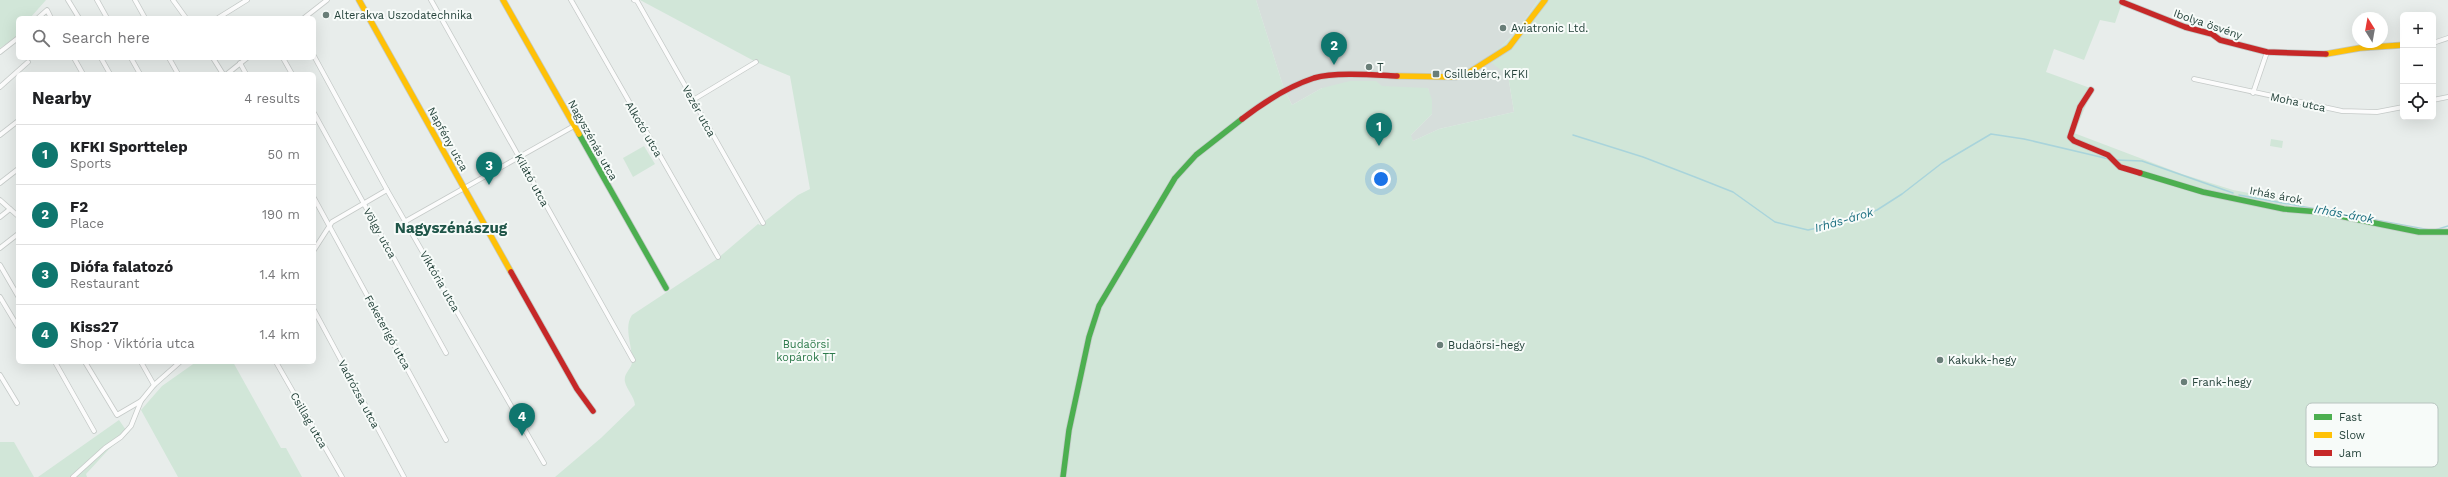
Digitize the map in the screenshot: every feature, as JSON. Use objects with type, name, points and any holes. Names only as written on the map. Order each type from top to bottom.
[{"type":"street","points":[[68,0],[78,16]]},
{"type":"street","points":[[97,0],[106,16]]},
{"type":"street","points":[[135,0],[145,16]]},
{"type":"street","points":[[173,0],[185,16]]},
{"type":"street","points":[[221,16],[247,0]]},
{"type":"street","points":[[307,16],[327,0]]},
{"type":"street","name":"Napfény utca","points":[[358,0],[579,394],[593,411]]},
{"type":"street","name":"Kilátó utca","points":[[431,0],[633,360]]},
{"type":"street","name":"Nagyszénás utca","points":[[503,0],[662,286],[666,288]]},
{"type":"street","name":"Alkotó utca","points":[[571,0],[718,257]]},
{"type":"street","name":"Vezér utca","points":[[634,0],[637,1],[763,223]]},
{"type":"street","points":[[1064,477],[1069,430],[1089,337],[1105,294],[1175,178],[1196,155],[1262,103],[1290,88],[1315,78],[1334,75],[1432,78],[1461,75],[1491,60],[1509,47],[1520,36],[1545,0]]},
{"type":"street","name":"Ibolya ösvény","points":[[2122,2],[2185,27],[2212,34],[2220,40],[2267,52],[2322,55],[2360,48],[2400,45]]},
{"type":"street","points":[[40,16],[47,10],[50,16]]},
{"type":"street","points":[[2436,42],[2448,38]]},
{"type":"street","points":[[0,52],[16,40]]},
{"type":"street","points":[[2253,93],[2267,52]]},
{"type":"street","points":[[75,60],[82,72]]},
{"type":"street","points":[[102,60],[109,72]]},
{"type":"street","points":[[132,60],[139,72]]},
{"type":"street","points":[[170,60],[177,72]]},
{"type":"street","points":[[214,60],[222,72]]},
{"type":"street","points":[[229,72],[244,60]]},
{"type":"street","points":[[284,60],[291,72]]},
{"type":"street","name":"Viktória utca","points":[[316,60],[387,190],[544,463]]},
{"type":"street","points":[[17,72],[28,62]]},
{"type":"street","points":[[693,100],[756,62]]},
{"type":"street","points":[[240,63],[245,72]]},
{"type":"street","points":[[0,87],[16,73]]},
{"type":"street","name":"Moha utca","points":[[2194,79],[2342,112],[2377,112],[2400,108]]},
{"type":"street","name":"Irhás árok","points":[[2091,90],[2081,104],[2070,131],[2070,137],[2074,141],[2108,156],[2117,165],[2203,192],[2284,208],[2320,212],[2419,232],[2448,232]]},
{"type":"street","points":[[2436,99],[2448,96]]},
{"type":"street","name":"Völgy utca","points":[[316,117],[446,353]]},
{"type":"street","points":[[0,135],[16,123]]},
{"type":"street","points":[[406,221],[574,126]]},
{"type":"street","points":[[0,183],[16,171]]},
{"type":"street","points":[[316,247],[329,225],[387,190]]},
{"type":"street","points":[[0,200],[16,214]]},
{"type":"street","name":"Feketerigó utca","points":[[316,202],[446,440]]},
{"type":"street","points":[[0,217],[10,209]]},
{"type":"street","points":[[0,248],[16,236]]},
{"type":"street","points":[[0,265],[16,293]]},
{"type":"street","points":[[0,297],[16,324]]},
{"type":"street","name":"Vadrózsa utca","points":[[316,314],[404,477]]},
{"type":"street","points":[[56,364],[94,431]]},
{"type":"street","points":[[86,364],[110,407],[117,415],[142,401]]},
{"type":"street","points":[[143,364],[154,385]]},
{"type":"street","points":[[73,477],[132,426],[142,401],[154,385],[177,364]]},
{"type":"street","name":"Csillag utca","points":[[277,364],[342,477]]},
{"type":"street","points":[[0,375],[17,403]]},
{"type":"shaded area","points":[[1256,0],[1538,0],[1520,27],[1495,53],[1508,75],[1514,112],[1439,129],[1413,141],[1410,136],[1432,114],[1428,88],[1322,88],[1292,105],[1284,89]]},
{"type":"green space","points":[[0,0],[46,0],[32,16],[16,16],[16,37],[0,48]]},
{"type":"green space","name":"Budaörsi kopárok TT","points":[[640,0],[1256,0],[1284,89],[1292,105],[1322,88],[1350,81],[1376,81],[1382,86],[1428,88],[1432,100],[1432,114],[1411,135],[1413,141],[1439,129],[1514,112],[1508,75],[1485,58],[1508,40],[1527,17],[1538,0],[2123,0],[2115,23],[2100,20],[2084,60],[2054,49],[2046,72],[2093,89],[2074,133],[2182,174],[2233,190],[2270,197],[2295,208],[2419,232],[2448,232],[2448,477],[555,477],[601,438],[635,405],[625,382],[625,376],[632,364],[628,326],[632,315],[717,259],[758,224],[760,225],[798,195],[810,189],[790,76],[756,62]]},
{"type":"green space","points":[[2271,139],[2283,141],[2282,148],[2270,146]]},
{"type":"green space","points":[[644,146],[655,164],[633,177],[623,158]]},
{"type":"green space","points":[[193,364],[234,364],[281,448],[286,448],[302,477],[178,477],[141,410],[162,386]]},
{"type":"green space","points":[[119,420],[128,433],[109,449],[86,474],[87,477],[38,477]]},
{"type":"green space","points":[[0,442],[14,442],[34,477],[0,477]]},
{"type":"waterway","name":"Irhás-árok","points":[[1573,135],[1643,157],[1733,192],[1775,222],[1808,230],[1840,223],[1877,210],[1902,194],[1942,163],[1991,134],[2024,139],[2109,159]]},
{"type":"waterway","name":"Irhás-árok","points":[[2115,160],[2142,161],[2233,193]]},
{"type":"waterway","name":"Irhás-árok","points":[[2239,195],[2316,209]]},
{"type":"waterway","name":"Irhás-árok","points":[[2359,217],[2430,230]]},
{"type":"waterway","name":"Irhás-árok","points":[[2435,230],[2448,226]]},
{"type":"traffic: fast","points":[[1063,477],[1069,430],[1089,337],[1099,306],[1175,178],[1196,155],[1242,119]]},
{"type":"traffic: fast","points":[[579,134],[666,288]]},
{"type":"traffic: fast","points":[[2140,173],[2203,192],[2284,209],[2320,212],[2419,232],[2448,232]]},
{"type":"traffic: slow","points":[[359,0],[511,272]]},
{"type":"traffic: slow","points":[[503,0],[579,134]]},
{"type":"traffic: slow","points":[[1397,76],[1456,77],[1468,73],[1509,47],[1545,0]]},
{"type":"traffic: slow","points":[[2326,54],[2360,48],[2400,45]]},
{"type":"traffic: jam","points":[[2122,2],[2185,27],[2212,34],[2220,40],[2267,52],[2326,54]]},
{"type":"traffic: jam","points":[[1242,119],[1276,96],[1294,86],[1314,78],[1343,74],[1397,76]]},
{"type":"traffic: jam","points":[[2091,90],[2080,107],[2070,137],[2074,141],[2108,155],[2120,167],[2140,173]]},
{"type":"traffic: jam","points":[[511,272],[577,389],[593,411]]},
{"type":"place","name":"Alterakva Uszodatechnika","points":[[326,15]]},
{"type":"place","name":"Aviatronic Ltd.","points":[[1503,28]]},
{"type":"place","name":"F2","points":[[1334,65]]},
{"type":"place","name":"T","points":[[1369,67]]},
{"type":"place","name":"Csillebérc, KFKI","points":[[1436,74]]},
{"type":"place","name":"KFKI Sporttelep","points":[[1379,146]]},
{"type":"place","name":"Diófa falatozó","points":[[489,185]]},
{"type":"place","name":"Budaörsi-hegy","points":[[1440,345]]},
{"type":"place","name":"Kakukk-hegy","points":[[1940,360]]},
{"type":"place","name":"Frank-hegy","points":[[2184,382]]},
{"type":"place","name":"Kiss27","points":[[522,436]]},
{"type":"district","name":"Nagyszénászug","points":[[451,228]]}]
